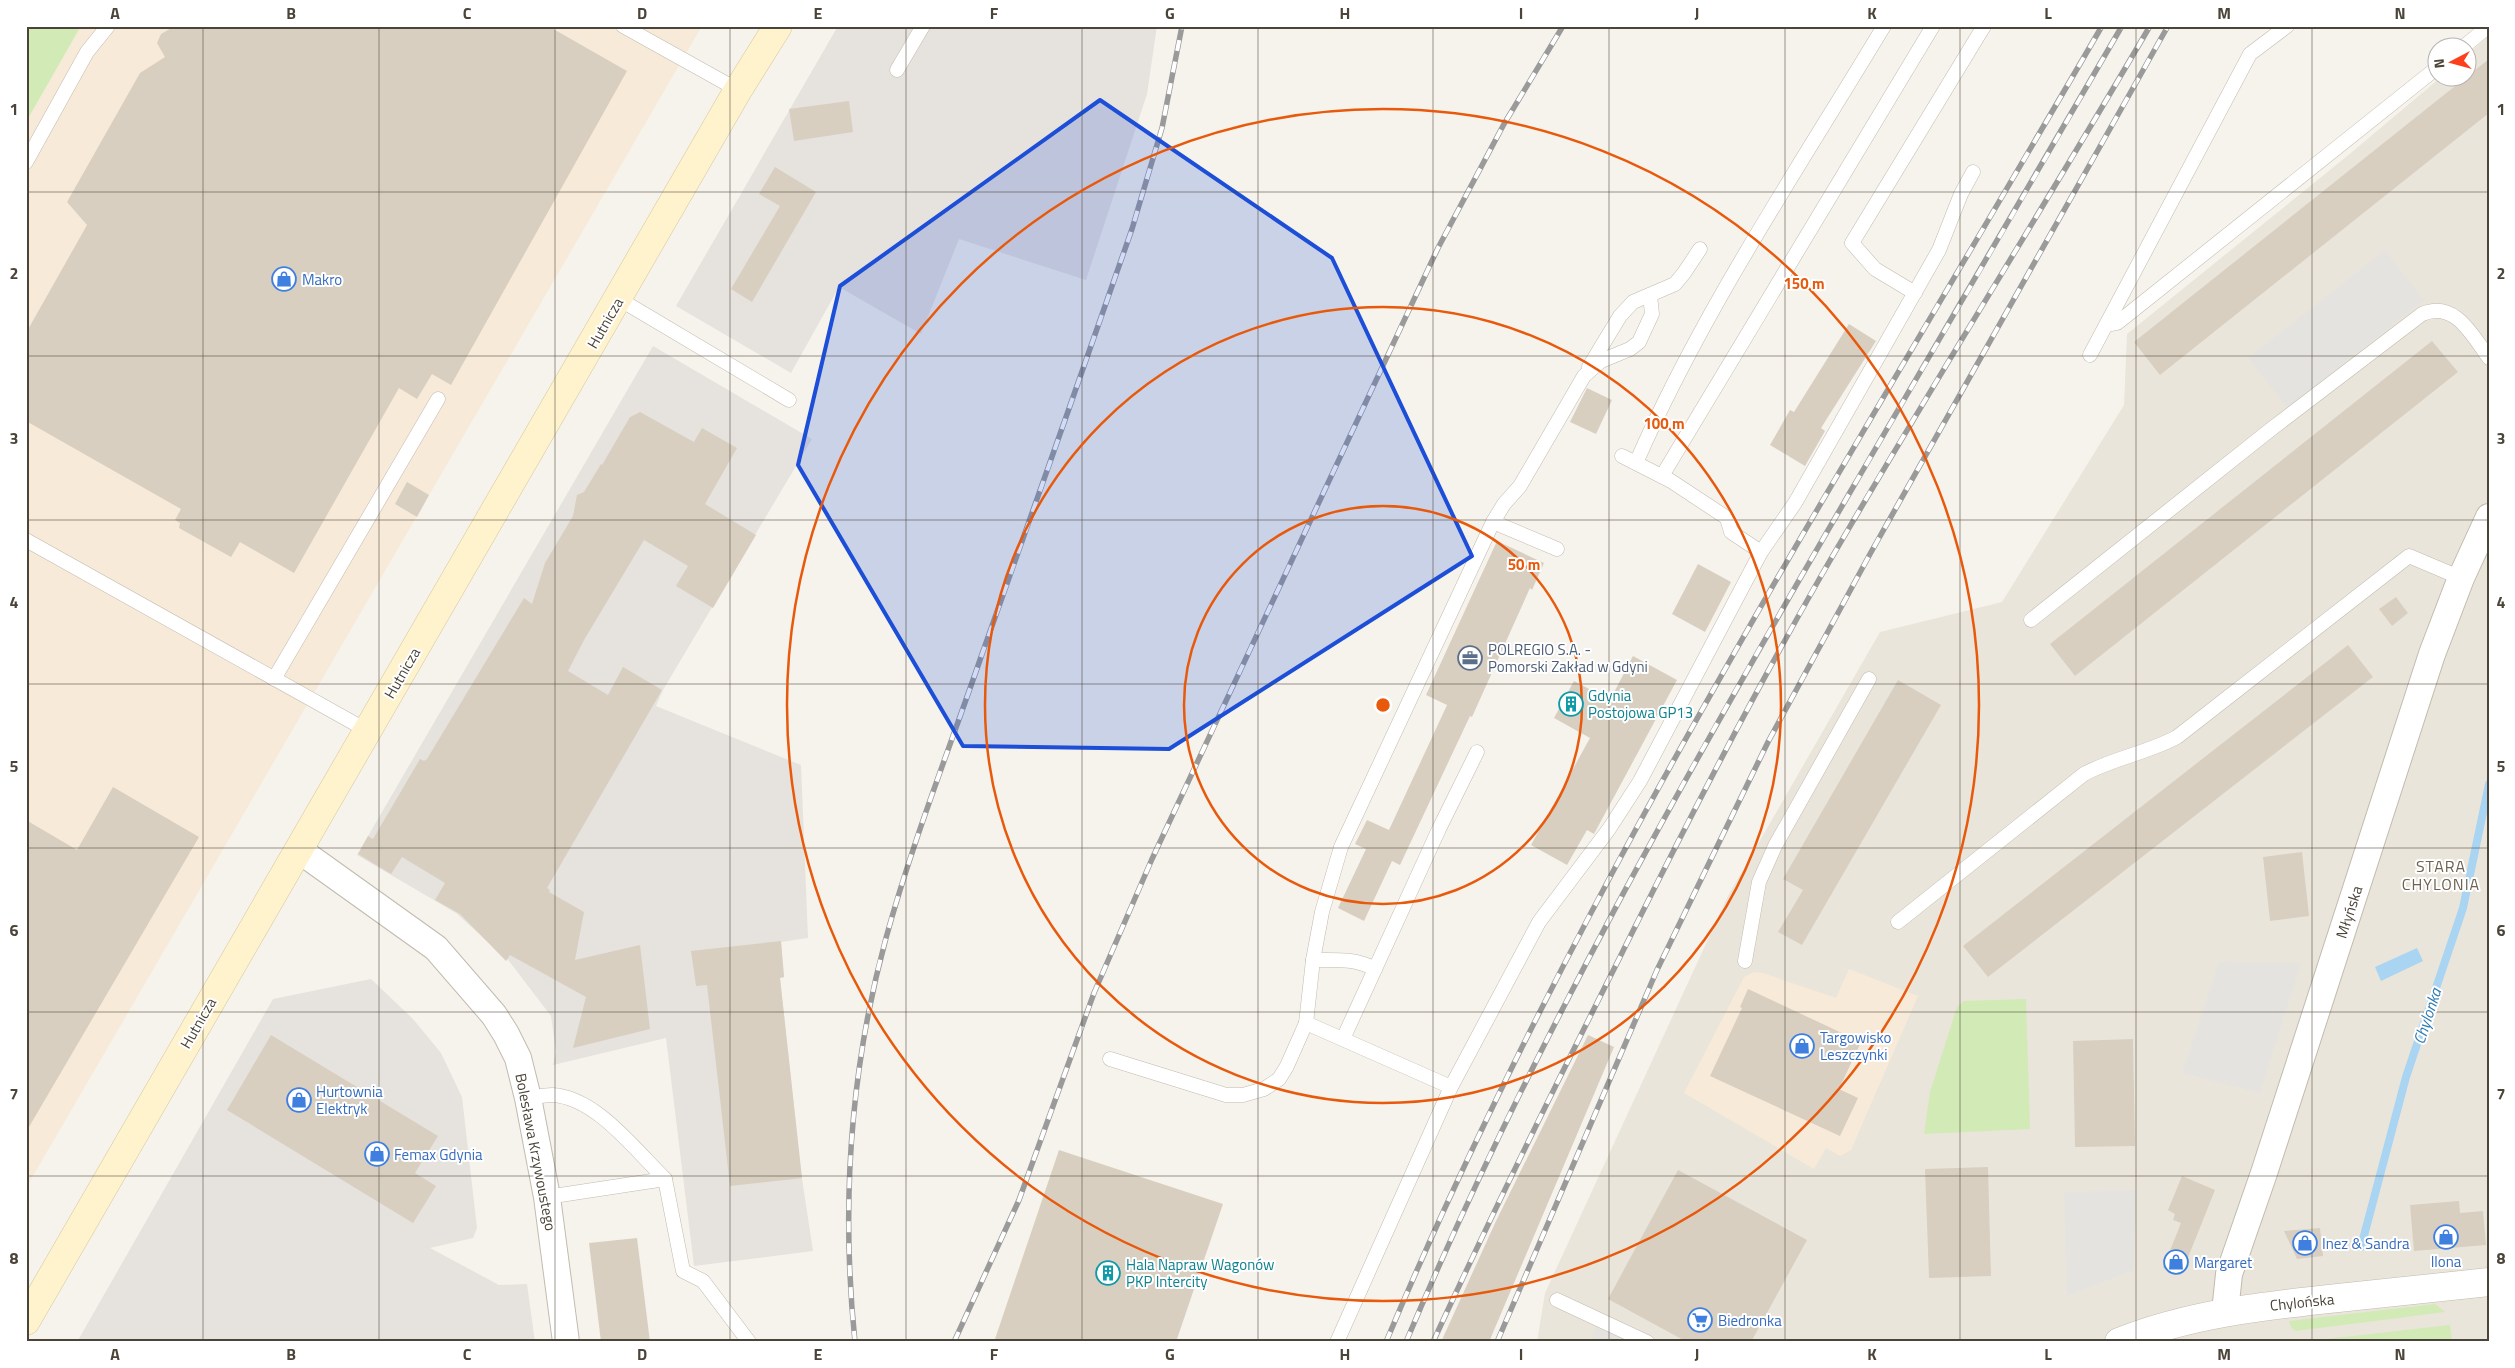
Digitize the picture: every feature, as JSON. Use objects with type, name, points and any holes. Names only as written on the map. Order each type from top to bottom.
[{"type":"main road","name":"Hutnicza","points":[[26,1321],[619,299],[738,90],[778,26]]},
{"type":"street","name":"Młyńska","points":[[2225,1312],[2229,1274],[2264,1173],[2432,654],[2461,578],[2489,517]]},
{"type":"street","name":"Bolesława Krzywoustego","points":[[299,850],[436,948],[494,1015],[506,1034],[518,1058],[528,1098],[547,1197],[566,1342]]},
{"type":"street","name":"Chylońska","points":[[2119,1342],[2184,1320],[2225,1312],[2272,1305],[2489,1282]]},
{"type":"lane","points":[[26,162],[87,52],[108,26]]},
{"type":"lane","points":[[897,70],[923,26]]},
{"type":"lane","points":[[1636,464],[1685,361],[1717,303],[1884,26]]},
{"type":"lane","points":[[1662,476],[1933,26]]},
{"type":"lane","points":[[1915,293],[1875,269],[1852,243],[1984,26]]},
{"type":"lane","points":[[2090,355],[2250,54],[2287,26]]},
{"type":"lane","points":[[2474,38],[2489,26]]},
{"type":"lane","points":[[624,27],[738,90]]},
{"type":"lane","points":[[2107,325],[2117,323],[2126,316],[2428,75]]},
{"type":"lane","points":[[1337,1342],[1451,1087],[1539,922],[1609,829],[1640,780],[1761,552],[1795,503],[1939,250],[1961,194],[1973,172]]},
{"type":"lane","points":[[1110,1059],[1226,1095],[1243,1095],[1257,1092],[1278,1079],[1287,1066],[1306,1023],[1313,960],[1322,912],[1341,847],[1493,522],[1504,504],[1520,486],[1620,316],[1633,302],[1675,284],[1700,249]]},
{"type":"lane","points":[[1584,376],[1597,364],[1630,349],[1639,342],[1652,314],[1650,295]]},
{"type":"lane","points":[[619,299],[789,400]]},
{"type":"lane","points":[[2030,620],[2270,430],[2422,314],[2444,310],[2459,318],[2489,358]]},
{"type":"lane","points":[[274,678],[438,399]]},
{"type":"lane","points":[[1622,456],[1662,476],[1727,518],[1731,532],[1761,552]]},
{"type":"lane","points":[[1493,522],[1557,549]]},
{"type":"lane","points":[[26,540],[368,731]]},
{"type":"lane","points":[[1898,922],[2084,774],[2108,762],[2154,749],[2177,737],[2409,556],[2461,578]]},
{"type":"lane","points":[[1745,961],[1758,882],[1775,846],[1869,679]]},
{"type":"lane","points":[[1343,1039],[1439,828],[1477,752]]},
{"type":"lane","points":[[1313,960],[1346,959],[1363,962],[1375,969]]},
{"type":"lane","points":[[1306,1023],[1451,1087]]},
{"type":"lane","points":[[528,1098],[551,1095],[584,1104],[598,1113],[665,1179],[683,1271],[703,1281],[749,1342]]},
{"type":"lane","points":[[547,1197],[665,1179]]},
{"type":"lane","points":[[1557,1300],[1645,1341]]},
{"type":"highlighted area","points":[[1100,100],[1332,258],[1472,556],[1169,749],[963,746],[798,465],[840,286]]},
{"type":"shaded area","points":[[81,26],[702,26],[26,1188],[26,122]]},
{"type":"shaded area","points":[[838,26],[1157,26],[1147,94],[1086,280],[959,239],[921,334],[839,287],[791,373],[676,306]]},
{"type":"shaded area","points":[[2489,36],[2489,1342],[1537,1342],[1545,1293],[1728,896],[1880,632],[2002,602],[2124,405],[2127,334],[2428,88],[2478,88],[2478,45]]},
{"type":"shaded area","points":[[2385,250],[2424,300],[2287,408],[2248,358]]},
{"type":"shaded area","points":[[653,346],[812,439],[663,690],[656,706],[801,765],[808,938],[781,942],[784,977],[780,978],[801,1172],[813,1251],[694,1266],[666,1038],[553,1065],[556,1052],[551,1016],[509,961],[456,913],[357,855]]},
{"type":"shaded area","points":[[2219,962],[2301,963],[2260,1093],[2182,1073]]},
{"type":"shaded area","name":"Targowisko Leszczynki","points":[[1849,969],[1918,996],[1851,1150],[1840,1156],[1826,1148],[1814,1169],[1684,1093],[1744,977],[1754,972],[1763,973],[1836,998]]},
{"type":"shaded area","points":[[371,979],[413,1019],[441,1053],[462,1097],[477,1228],[473,1238],[430,1248],[499,1285],[527,1284],[535,1342],[77,1342],[273,999]]},
{"type":"shaded area","points":[[2136,1190],[2134,1270],[2067,1296],[2064,1192]]},
{"type":"shaded area","points":[[1600,1315],[1658,1342],[1591,1342]]},
{"type":"green space","points":[[26,26],[81,26],[26,122]]},
{"type":"green space","points":[[2026,999],[2030,1129],[1924,1134],[1930,1092],[1957,1007],[1964,1001]]},
{"type":"green space","points":[[2435,1304],[2445,1312],[2296,1331],[2292,1329],[2289,1321]]},
{"type":"green space","points":[[2450,1325],[2452,1342],[2300,1342]]},
{"type":"water","points":[[2417,948],[2423,961],[2381,981],[2375,967]]},
{"type":"building","name":"Makro","points":[[175,26],[548,26],[627,71],[451,385],[432,374],[417,399],[399,388],[294,573],[240,542],[231,557],[179,528],[180,523],[175,520],[181,509],[26,421],[26,333],[87,225],[67,202],[140,73],[165,57],[157,43],[161,34]]},
{"type":"building","points":[[2489,59],[2489,113],[2160,375],[2134,342],[2453,88],[2478,88],[2478,68]]},
{"type":"building","points":[[849,101],[853,132],[794,141],[789,109]]},
{"type":"building","points":[[775,167],[816,192],[752,302],[731,289],[780,206],[759,194]]},
{"type":"building","points":[[1849,324],[1876,341],[1821,428],[1825,431],[1805,466],[1770,445],[1790,410],[1794,412]]},
{"type":"building","points":[[2432,341],[2458,372],[2075,676],[2050,644]]},
{"type":"building","points":[[1587,388],[1612,400],[1596,434],[1570,422]]},
{"type":"building","points":[[640,412],[694,442],[702,428],[737,448],[705,504],[756,535],[713,608],[676,586],[688,566],[644,540],[584,640],[568,671],[608,695],[623,667],[662,690],[547,888],[550,890],[549,892],[584,912],[575,960],[640,945],[650,1029],[573,1048],[586,997],[510,955],[506,961],[460,914],[435,900],[445,883],[402,857],[391,874],[358,854],[368,836],[373,839],[420,759],[424,761],[427,759],[524,598],[532,604],[545,563],[573,516],[577,495],[584,492],[630,417]]},
{"type":"building","points":[[407,482],[429,495],[417,517],[395,504]]},
{"type":"building","points":[[1497,541],[1544,563],[1532,590],[1530,588],[1472,717],[1470,716],[1400,865],[1392,861],[1364,921],[1338,908],[1366,849],[1355,844],[1367,820],[1389,830],[1447,705],[1426,695]]},
{"type":"building","points":[[1698,564],[1731,582],[1705,632],[1672,614]]},
{"type":"building","points":[[2396,597],[2408,613],[2392,626],[2379,609]]},
{"type":"building","points":[[2348,645],[2373,677],[1988,977],[1963,946]]},
{"type":"building","points":[[1633,656],[1677,680],[1594,834],[1587,830],[1567,865],[1531,845],[1590,738],[1554,718],[1574,681],[1610,700]]},
{"type":"building","points":[[1898,680],[1941,705],[1802,945],[1778,932],[1803,890],[1783,879]]},
{"type":"building","points":[[113,787],[199,837],[26,1132],[26,820],[77,850]]},
{"type":"building","points":[[2302,852],[2309,916],[2270,921],[2263,857]]},
{"type":"building","points":[[781,941],[784,977],[780,978],[802,1178],[730,1186],[707,985],[696,986],[691,951]]},
{"type":"building","points":[[1748,989],[1861,1042],[1839,1089],[1858,1098],[1840,1136],[1710,1076],[1742,1008],[1740,1007]]},
{"type":"building","points":[[271,1035],[438,1136],[415,1173],[436,1186],[413,1223],[227,1110]]},
{"type":"building","points":[[1588,1035],[1614,1047],[1489,1342],[1441,1342],[1496,1221]]},
{"type":"building","points":[[2133,1039],[2135,1146],[2075,1147],[2073,1041]]},
{"type":"building","name":"Hala Napraw Wagonów PKP Intercity","points":[[1059,1150],[1223,1204],[1176,1342],[994,1342]]},
{"type":"building","points":[[1988,1167],[1991,1276],[1929,1278],[1925,1169]]},
{"type":"building","points":[[1678,1170],[1807,1240],[1751,1342],[1687,1342],[1608,1299]]},
{"type":"building","points":[[2182,1176],[2215,1190],[2181,1275],[2163,1268],[2181,1223],[2173,1220],[2175,1214],[2168,1210]]},
{"type":"building","points":[[2459,1201],[2460,1213],[2483,1211],[2486,1245],[2414,1251],[2410,1205]]},
{"type":"building","name":"Inez & Sandra","points":[[2320,1228],[2323,1256],[2297,1259],[2284,1231]]},
{"type":"building","points":[[637,1238],[650,1342],[601,1342],[589,1243]]},
{"type":"waterway","name":"Chylonka","points":[[2361,1247],[2406,1077],[2463,908],[2489,784]]},
{"type":"railway","points":[[855,1342],[849,1240],[852,1138],[864,1038],[886,938],[919,832],[1132,229],[1162,128],[1182,26]]},
{"type":"railway","points":[[954,1342],[1019,1200],[1094,993],[1152,859],[1438,248],[1504,124],[1563,26]]},
{"type":"railway","points":[[1386,1342],[1462,1171],[1545,1002],[1632,836],[1817,510],[2102,26]]},
{"type":"railway","points":[[1406,1342],[1455,1231],[1507,1121],[1561,1012],[1675,798],[1795,587],[2122,26]]},
{"type":"railway","points":[[1433,1342],[1499,1201],[1591,1015],[1689,820],[1767,673],[1861,507],[2150,26]]},
{"type":"railway","points":[[1497,1342],[1657,970],[1768,742],[1870,554],[2168,26]]},
{"type":"place","name":"Makro","points":[[284,279]]},
{"type":"place","name":"POLREGIO S.A. - Pomorski Zakład w Gdyni","points":[[1470,658]]},
{"type":"place","name":"Gdynia Postojowa GP13","points":[[1571,704]]},
{"type":"place","name":"Targowisko Leszczynki","points":[[1802,1046]]},
{"type":"place","name":"Hurtownia Elektryk","points":[[299,1100]]},
{"type":"place","name":"Femax Gdynia","points":[[377,1154]]},
{"type":"place","name":"Ilona","points":[[2446,1237]]},
{"type":"place","name":"Inez & Sandra","points":[[2305,1243]]},
{"type":"place","name":"Margaret","points":[[2176,1262]]},
{"type":"place","name":"Hala Napraw Wagonów PKP Intercity","points":[[1108,1273]]},
{"type":"place","name":"Biedronka","points":[[1700,1320]]},
{"type":"district","name":"STARA CHYLONIA","points":[[2441,875]]}]
